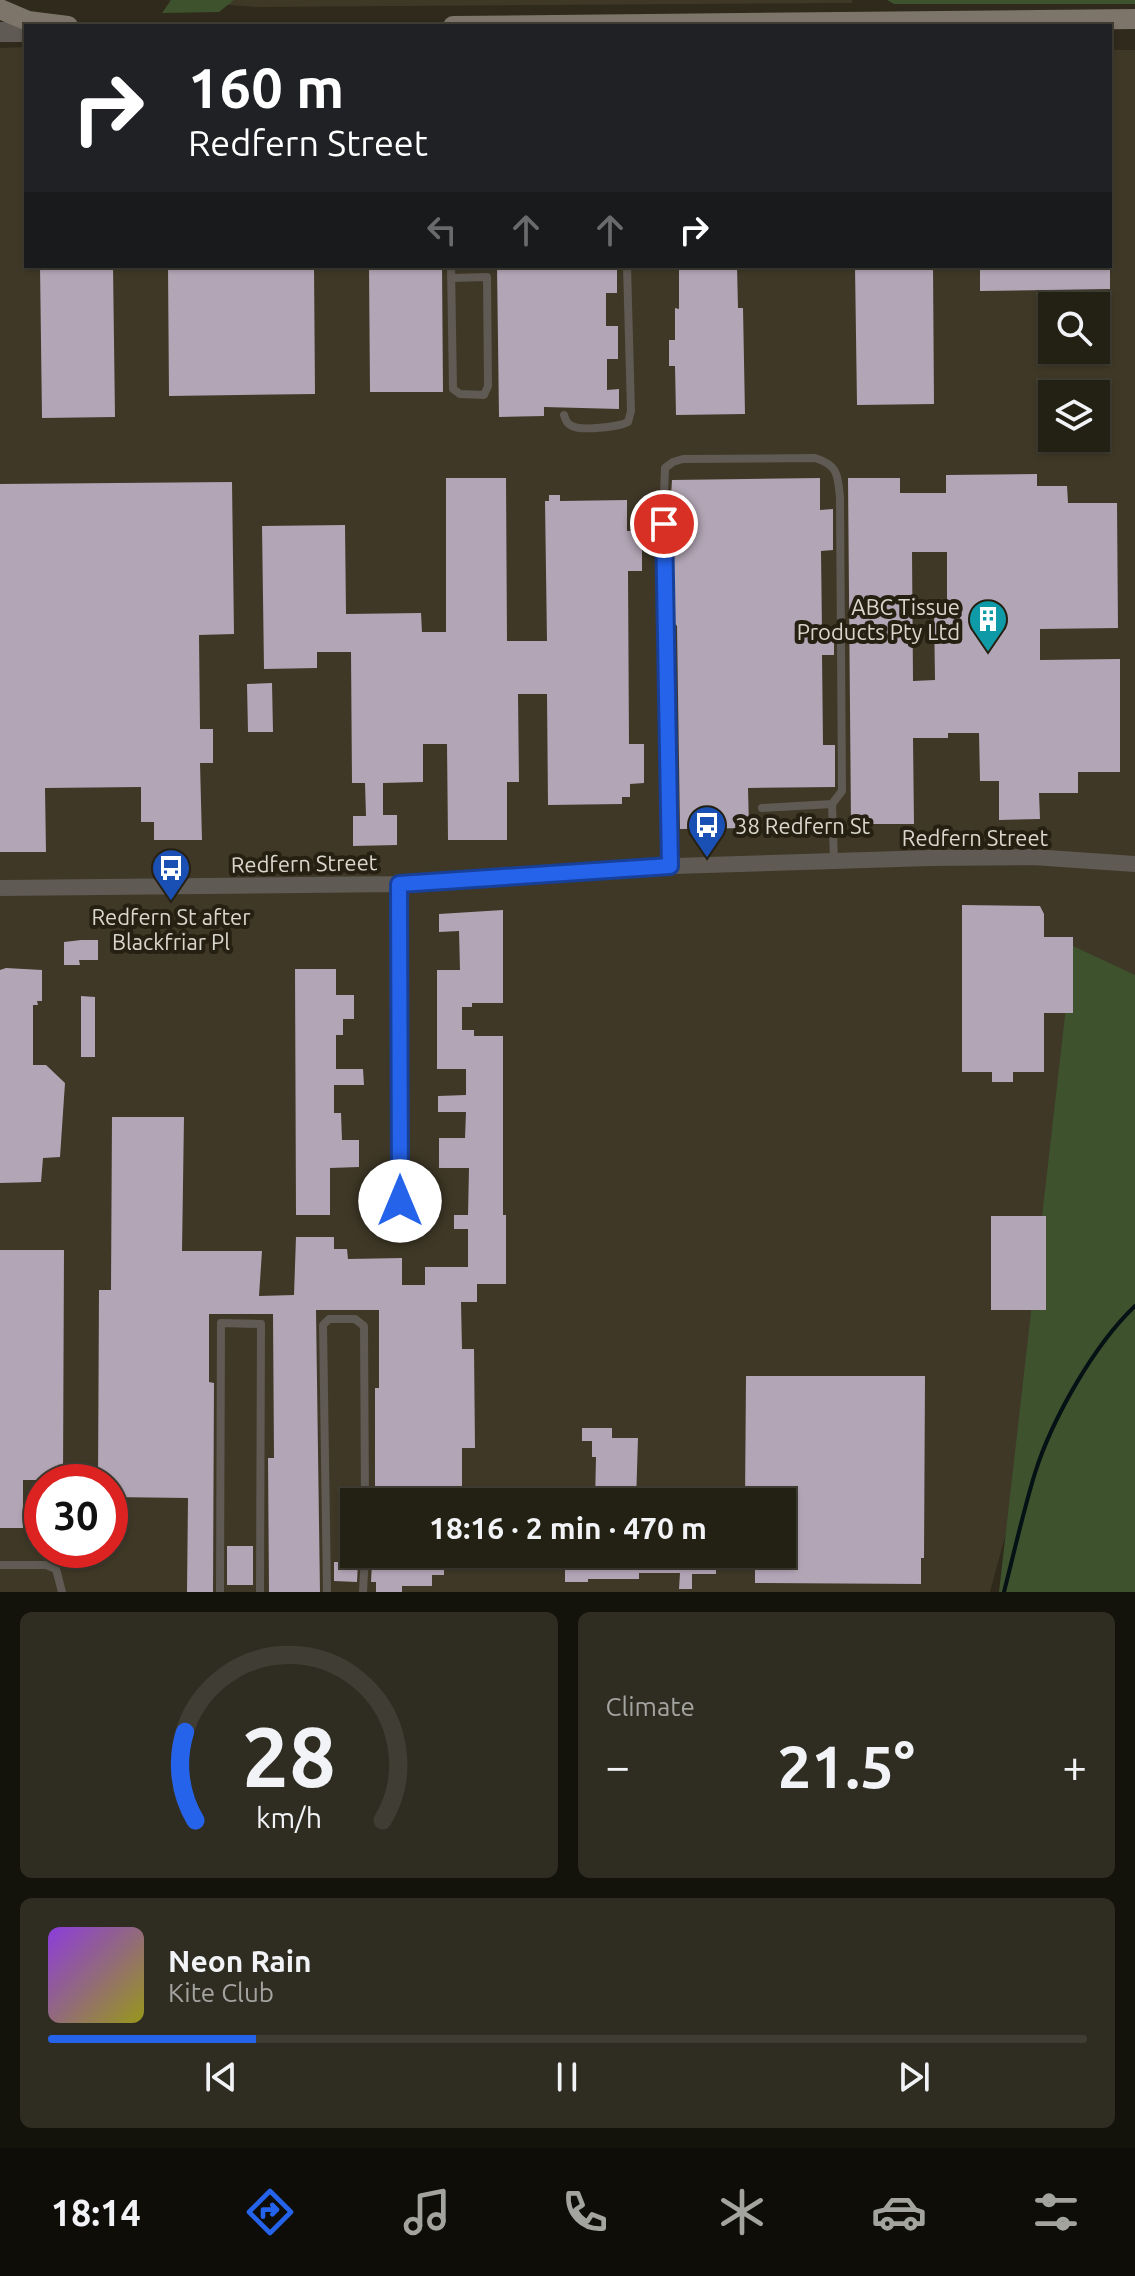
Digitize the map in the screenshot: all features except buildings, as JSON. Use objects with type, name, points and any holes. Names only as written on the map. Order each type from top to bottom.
[{"type":"main road","points":[[0,9],[24,24]]},
{"type":"main road","points":[[706,24],[1135,19]]},
{"type":"street","points":[[0,32],[24,27]]},
{"type":"street","name":"Redfern Street","points":[[0,888],[399,884],[670,866],[834,861],[1033,857],[1135,864]]},
{"type":"street","points":[[399,884],[400,1201]]},
{"type":"lane","points":[[11,0],[26,24]]},
{"type":"lane","points":[[451,268],[453,389],[456,393],[478,396],[484,395],[488,386],[487,268]]},
{"type":"lane","points":[[564,415],[575,428],[621,426],[628,422],[631,411],[627,268]]},
{"type":"lane","points":[[451,278],[487,277]]},
{"type":"lane","points":[[664,496],[665,468],[683,459],[815,458],[828,462],[835,470],[840,498],[842,791],[832,804],[834,861]]},
{"type":"lane","points":[[664,524],[670,866]]},
{"type":"lane","points":[[762,808],[832,804]]},
{"type":"lane","points":[[327,1592],[323,1325],[329,1319],[355,1319],[364,1326],[365,1488]]},
{"type":"lane","points":[[220,1592],[221,1323],[261,1324],[260,1592]]},
{"type":"lane","points":[[0,1565],[46,1565],[56,1569],[62,1592]]},
{"type":"lane","points":[[363,1592],[364,1568]]},
{"type":"shaded area","points":[[163,0],[852,0],[852,3],[256,7]]},
{"type":"shaded area","points":[[24,47],[24,268],[1112,268],[1112,50],[1135,50],[1135,1294],[1034,1430],[990,1592],[0,1592],[0,48]]},
{"type":"green space","points":[[171,0],[234,0],[219,12],[162,13]]},
{"type":"green space","points":[[887,0],[1135,0],[1135,4],[894,4]]},
{"type":"green space","points":[[1073,946],[1135,975],[1135,1592],[999,1592]]},
{"type":"waterway","points":[[1004,1592],[1031,1488],[1052,1430],[1076,1384],[1104,1341],[1135,1306]]},
{"type":"place","name":"ABC Tissue Products Pty Ltd","points":[[988,653]]},
{"type":"place","name":"38 Redfern St","points":[[707,859]]},
{"type":"place","name":"Redfern St after Blackfriar Pl","points":[[171,902]]},
{"type":"route","points":[[400,1201],[399,884],[670,866],[664,524]]}]
